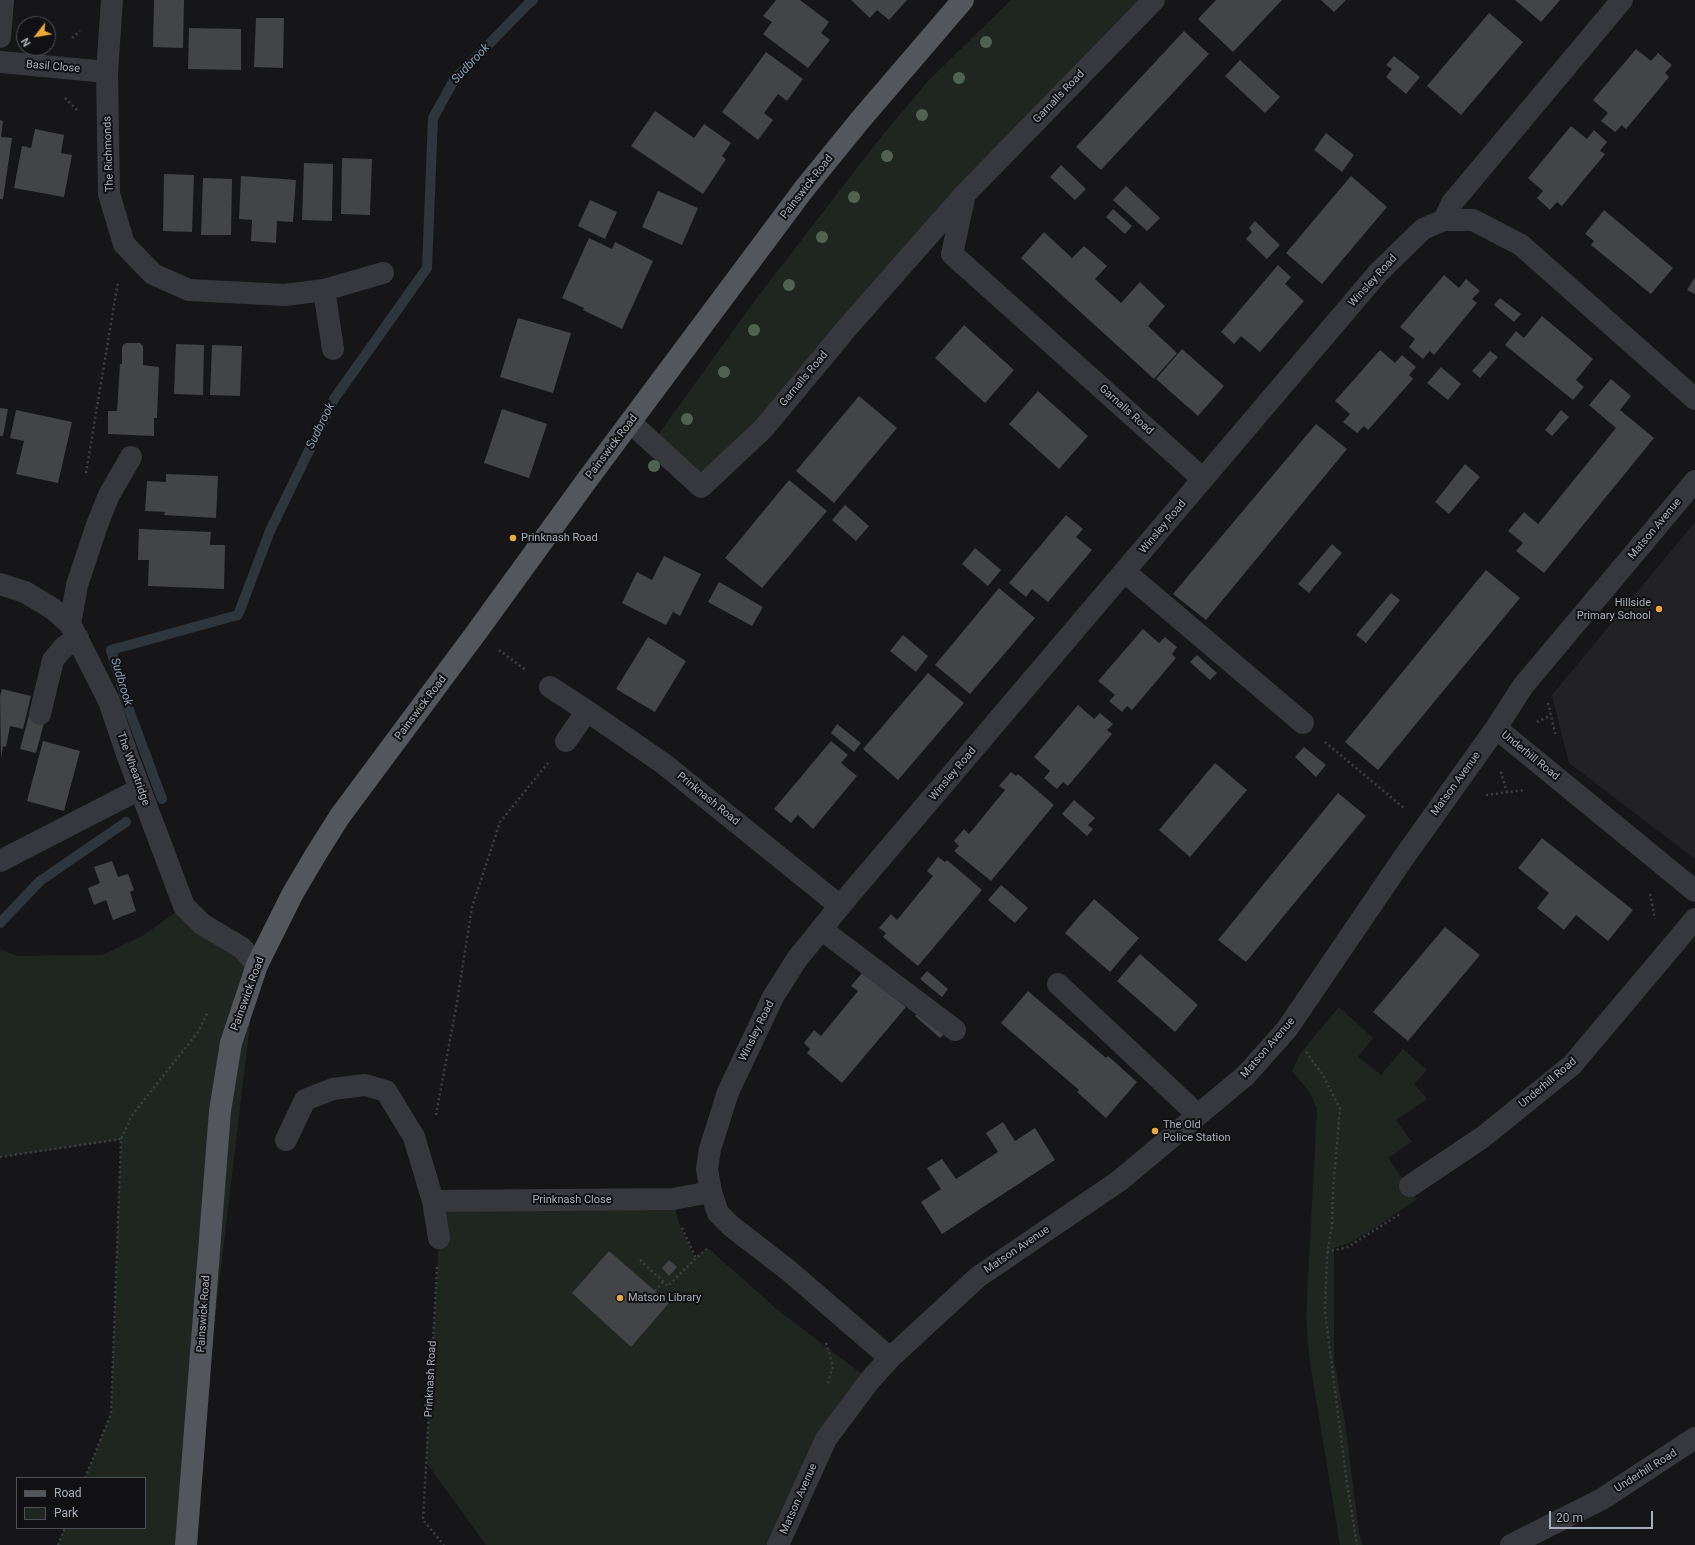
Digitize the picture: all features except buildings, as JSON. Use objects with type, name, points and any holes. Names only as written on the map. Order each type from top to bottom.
[{"type":"main road","name":"Painswick Road","points":[[186,1545],[220,1111],[231,1044],[257,965],[294,893],[340,816],[587,480],[804,190],[885,90],[963,0]]},
{"type":"street","name":"The Richmonds","points":[[112,0],[107,72],[109,194],[124,244],[153,274],[189,290],[285,295],[324,290],[383,273]]},
{"type":"street","name":"Garnalls Road","points":[[631,423],[701,487],[763,429],[846,328],[965,194],[1154,0]]},
{"type":"street","points":[[1444,220],[1452,203],[1622,0]]},
{"type":"street","points":[[0,38],[3,1]]},
{"type":"street","name":"Basil Close","points":[[0,62],[107,72]]},
{"type":"street","name":"Garnalls Road","points":[[965,194],[952,254],[1203,479]]},
{"type":"street","name":"Winsley Road","points":[[890,1358],[788,1270],[731,1226],[718,1213],[711,1192],[706,1169],[710,1149],[728,1092],[774,997],[797,959],[840,906],[1378,273],[1423,229],[1444,220],[1473,220],[1521,245],[1695,399]]},
{"type":"street","points":[[324,290],[333,349]]},
{"type":"street","points":[[40,714],[53,660],[64,647],[74,631],[77,585],[97,525],[109,494],[131,457]]},
{"type":"street","name":"Matson Avenue","points":[[778,1545],[826,1439],[870,1380],[890,1358],[978,1277],[1119,1181],[1246,1075],[1287,1030],[1426,826],[1496,728],[1523,686],[1695,481]]},
{"type":"street","points":[[1125,572],[1303,723]]},
{"type":"street","name":"The Wheatridge","points":[[0,584],[25,592],[53,609],[74,631],[109,701],[184,906],[202,924],[242,948],[257,965]]},
{"type":"street","name":"Prinknash Road","points":[[550,687],[588,711],[664,764],[840,906]]},
{"type":"street","points":[[566,741],[588,711]]},
{"type":"street","name":"Underhill Road","points":[[1496,728],[1695,891]]},
{"type":"street","points":[[0,861],[140,789]]},
{"type":"street","name":"Underhill Road","points":[[1410,1186],[1483,1137],[1572,1065],[1695,919]]},
{"type":"street","points":[[821,929],[955,1030]]},
{"type":"street","points":[[1058,984],[1198,1115]]},
{"type":"street","points":[[286,1140],[305,1100],[333,1089],[365,1085],[386,1091],[414,1137],[433,1201],[439,1238]]},
{"type":"street","name":"Prinknash Close","points":[[433,1201],[673,1199],[711,1192]]},
{"type":"street","name":"Underhill Road","points":[[1511,1545],[1602,1499],[1695,1438]]},
{"type":"path","points":[[67,41],[83,28]]},
{"type":"path","points":[[85,479],[124,244]]},
{"type":"path","points":[[476,633],[550,687]]},
{"type":"path","points":[[1548,702],[1561,760],[1552,774]]},
{"type":"path","points":[[1303,723],[1426,826]]},
{"type":"path","points":[[436,1120],[436,1112],[457,1002],[472,907],[500,822],[566,741]]},
{"type":"path","points":[[85,1477],[111,1414],[121,1139],[133,1114],[198,1032],[208,1011]]},
{"type":"path","points":[[1287,1030],[1323,1075],[1340,1109],[1333,1190],[1332,1224],[1327,1256],[1325,1312],[1347,1484],[1357,1545]]},
{"type":"path","points":[[0,1157],[121,1139]]},
{"type":"path","points":[[640,1260],[668,1286],[731,1226]]},
{"type":"path","points":[[681,1227],[696,1258]]},
{"type":"path","name":"Prinknash Road","points":[[439,1238],[422,1520],[444,1545]]},
{"type":"path","points":[[655,1291],[663,1282]]},
{"type":"path","points":[[825,1339],[833,1366],[825,1390]]},
{"type":"path","points":[[58,1545],[65,1529]]},
{"type":"shaded area","name":"Hillside Primary School","points":[[1695,522],[1695,859],[1569,763],[1552,695]]},
{"type":"green space","points":[[1011,0],[1154,0],[701,487],[655,439],[756,299],[877,142],[928,81]]},
{"type":"green space","points":[[184,906],[257,965],[188,1545],[58,1545],[65,1529],[146,1529],[146,1477],[85,1477],[111,1414],[121,1140],[0,1157],[0,949],[17,956],[102,955],[144,935]]},
{"type":"green space","points":[[1339,1007],[1373,1038],[1358,1057],[1381,1075],[1403,1049],[1427,1070],[1414,1084],[1427,1099],[1396,1120],[1412,1142],[1388,1158],[1417,1199],[1375,1228],[1348,1244],[1334,1248],[1334,1359],[1346,1429],[1359,1533],[1363,1545],[1340,1545],[1309,1356],[1306,1316],[1317,1109],[1310,1093],[1292,1071],[1300,1054]]},
{"type":"green space","points":[[673,1199],[678,1221],[695,1258],[708,1248],[779,1311],[870,1380],[778,1545],[486,1545],[426,1462],[439,1238],[433,1201]]},
{"type":"waterway","name":"Sudbrook","points":[[162,799],[128,707],[111,650],[238,615],[270,531],[334,399],[427,268],[433,118],[454,80],[533,0]]},
{"type":"waterway","name":"Sudbrook","points":[[0,923],[40,881],[126,822]]},
{"type":"place","name":"Prinknash Road","points":[[513,538]]},
{"type":"place","name":"Hillside Primary School","points":[[1659,609]]},
{"type":"place","name":"The Old Police Station","points":[[1155,1131]]},
{"type":"place","name":"Matson Library","points":[[620,1298]]}]
